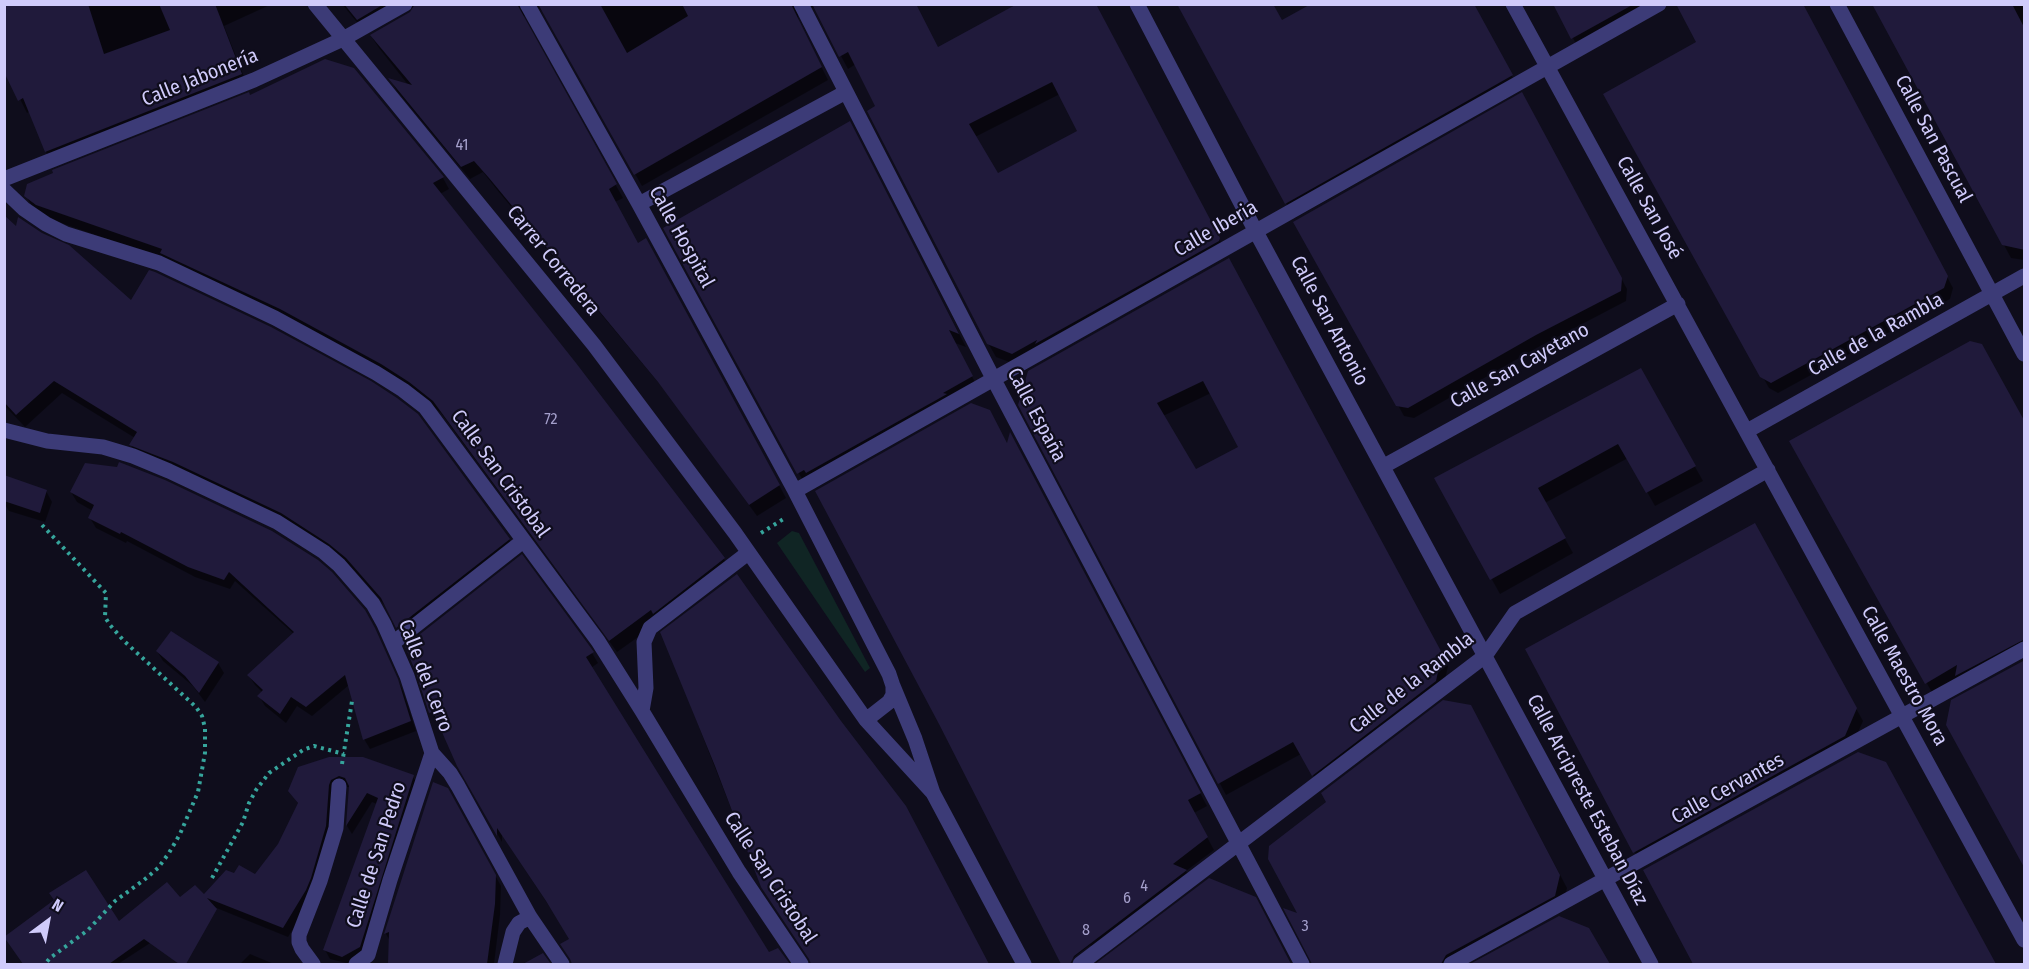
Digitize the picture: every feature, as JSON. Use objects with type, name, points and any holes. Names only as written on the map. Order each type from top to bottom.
[{"type":"street","name":"Carrer Corredera","points":[[315,4],[594,345],[745,548],[866,720],[933,794]]},
{"type":"street","name":"Calle Jabonería","points":[[4,179],[254,80],[343,39],[405,4]]},
{"type":"street","name":"Calle Hospital","points":[[527,4],[804,507],[889,674],[915,739],[933,794]]},
{"type":"street","name":"Calle España","points":[[801,4],[994,380],[1302,964]]},
{"type":"street","name":"Calle San Antonio","points":[[1137,4],[1485,656]]},
{"type":"street","name":"Calle San José","points":[[1513,4],[1747,431]]},
{"type":"street","name":"Calle Iberia","points":[[795,491],[1659,4]]},
{"type":"street","name":"Calle San Pascual","points":[[1837,4],[2025,354]]},
{"type":"street","points":[[639,204],[846,92]]},
{"type":"street","name":"Calle San Cristobal","points":[[4,190],[24,209],[56,229],[159,263],[275,318],[376,373],[425,407],[598,641],[739,872],[801,964]]},
{"type":"street","name":"Calle de la Rambla","points":[[1747,431],[2025,276]]},
{"type":"street","name":"Calle San Cayetano","points":[[1384,466],[1678,304]]},
{"type":"street","name":"Calle del Cerro","points":[[4,430],[47,441],[103,447],[133,456],[277,522],[324,552],[356,583],[373,604],[393,643],[419,709],[432,753],[458,786],[531,917],[562,964]]},
{"type":"street","name":"Calle Maestro Mora","points":[[1747,431],[2025,940]]},
{"type":"street","name":"Calle de la Rambla","points":[[1080,964],[1485,656],[1515,613],[1768,470]]},
{"type":"street","points":[[393,643],[523,541]]},
{"type":"street","points":[[642,711],[645,688],[644,642],[650,628],[745,548]]},
{"type":"street","name":"Calle Cervantes","points":[[1451,964],[2025,649]]},
{"type":"street","name":"Calle Arcipreste Esteban Díaz","points":[[1485,656],[1651,964]]},
{"type":"street","points":[[866,720],[889,702],[893,695],[893,686]]},
{"type":"street","name":"Calle de San Pedro","points":[[364,961],[432,753]]},
{"type":"street","points":[[313,964],[302,949],[299,935],[320,881],[336,828],[339,786]]},
{"type":"street","points":[[933,794],[1024,964]]},
{"type":"street","points":[[505,964],[513,932],[519,923],[531,917]]},
{"type":"path","points":[[745,548],[804,507]]},
{"type":"path","points":[[42,525],[106,593],[105,616],[110,626],[196,707],[202,716],[205,728],[198,792],[169,853],[158,868],[115,902],[88,930],[45,964]]},
{"type":"path","points":[[339,786],[352,701]]},
{"type":"path","points":[[213,878],[243,822],[249,803],[269,773],[303,750],[314,746],[344,754]]},
{"type":"green space","points":[[792,531],[799,533],[870,668],[865,672],[777,543]]},
{"type":"building","points":[[4,4],[88,4],[104,54],[170,30],[159,4],[215,4],[242,74],[45,152],[23,98],[18,101],[4,72]]},
{"type":"building","points":[[344,4],[384,4],[357,20]]},
{"type":"building","points":[[415,4],[517,4],[617,184],[609,189],[638,243],[646,238],[780,485],[749,505],[658,382],[489,178],[474,161],[461,167],[388,78],[412,85],[370,35],[410,12]]},
{"type":"building","points":[[538,4],[600,4],[627,53],[688,16],[682,4],[791,4],[822,67],[634,175]]},
{"type":"building","points":[[812,4],[916,4],[938,47],[1017,4],[1096,4],[1220,238],[1219,241],[1035,344],[1037,340],[1012,354],[987,344],[867,111],[875,106],[848,52],[839,57]],"holes":[[[1052,82],[1077,131],[998,173],[969,124]]]},
{"type":"building","points":[[1177,4],[1273,4],[1282,20],[1311,4],[1474,4],[1513,75],[1285,204]]},
{"type":"building","points":[[1553,4],[1634,4],[1571,39]]},
{"type":"building","points":[[1676,4],[1803,4],[1948,276],[1944,288],[1771,383],[1760,377],[1603,94],[1696,42]]},
{"type":"building","points":[[1872,4],[2012,4],[2025,29],[2025,250],[2002,245]]},
{"type":"building","points":[[325,59],[354,68],[444,177],[433,183],[576,363],[725,558],[653,614],[651,610],[609,641],[433,401],[409,382],[381,364],[280,309],[160,253],[162,249],[36,205],[24,196],[27,184],[53,173],[52,170],[249,92],[250,95]]},
{"type":"building","points":[[1522,92],[1622,278],[1621,291],[1536,335],[1408,408],[1396,406],[1293,222]]},
{"type":"building","points":[[850,121],[959,334],[949,330],[973,376],[943,393],[947,394],[806,473],[804,470],[797,474],[663,228]]},
{"type":"building","points":[[4,215],[16,226],[18,217],[42,233],[69,245],[131,300],[149,270],[155,272],[271,327],[371,381],[418,414],[510,539],[396,628],[381,598],[346,558],[329,544],[281,513],[173,462],[129,445],[137,432],[54,381],[16,415],[4,402]]},
{"type":"building","points":[[1229,258],[1442,653],[1436,681],[1312,776],[1293,742],[1218,784],[1018,405],[1028,371]],"holes":[[[1203,381],[1238,447],[1196,469],[1157,403]]]},
{"type":"building","points":[[1970,341],[1982,344],[2025,422],[2025,639],[1955,676],[1957,665],[1925,684],[1789,441]]},
{"type":"building","points":[[1641,368],[1696,466],[1646,493],[1618,444],[1538,488],[1566,538],[1490,580],[1434,478]]},
{"type":"building","points":[[971,403],[990,410],[1007,443],[1010,432],[1201,793],[1188,800],[1208,837],[1173,864],[1187,870],[1074,956],[1070,964],[1061,964],[939,724],[815,491]]},
{"type":"building","points":[[119,462],[165,480],[272,531],[318,560],[332,572],[365,610],[375,628],[398,679],[411,721],[363,740],[345,675],[306,707],[291,697],[280,714],[257,696],[263,690],[247,675],[294,632],[229,572],[224,580],[188,567],[121,532],[120,534],[88,518],[94,505],[70,492],[85,463],[117,467]]},
{"type":"building","points":[[4,475],[47,490],[40,513],[4,501]]},
{"type":"building","points":[[1755,523],[1857,708],[1845,736],[1633,853],[1525,649]]},
{"type":"building","points":[[522,554],[594,652],[586,657],[769,952],[778,948],[790,964],[572,964],[560,944],[569,939],[497,828],[497,836],[457,766],[433,712],[429,713],[405,646]]},
{"type":"building","points":[[737,574],[841,721],[906,806],[989,964],[811,964],[761,887],[660,632]]},
{"type":"building","points":[[171,631],[219,662],[199,693],[185,676],[156,651]]},
{"type":"building","points":[[2025,660],[2025,869],[1946,725],[1951,700]]},
{"type":"building","points":[[1443,700],[1471,705],[1560,875],[1555,896],[1446,955],[1441,964],[1312,964],[1283,908],[1297,913],[1268,859],[1269,846],[1326,802],[1321,793]]},
{"type":"building","points":[[1858,752],[1886,762],[1996,964],[1693,964],[1643,870]]},
{"type":"building","points":[[329,757],[363,757],[414,775],[360,947],[342,957],[323,950],[378,798],[367,793],[346,826],[349,786],[345,778],[339,776],[331,780],[329,785],[326,826],[311,878],[283,928],[207,898],[217,909],[186,964],[179,964],[144,939],[109,964],[23,964],[4,937],[54,900],[49,893],[86,870],[119,921],[167,882],[180,897],[195,885],[204,894],[226,870],[234,873],[239,865],[255,874],[278,844],[298,803],[288,791],[298,767]]},
{"type":"building","points":[[433,782],[448,788],[496,875],[495,904],[487,964],[388,964],[389,932],[384,934]]},
{"type":"building","points":[[1209,878],[1256,897],[1291,964],[1095,964]]},
{"type":"building","points":[[1559,916],[1589,928],[1610,964],[1470,964]]},
{"type":"building","points":[[543,953],[551,964],[523,964]]}]
